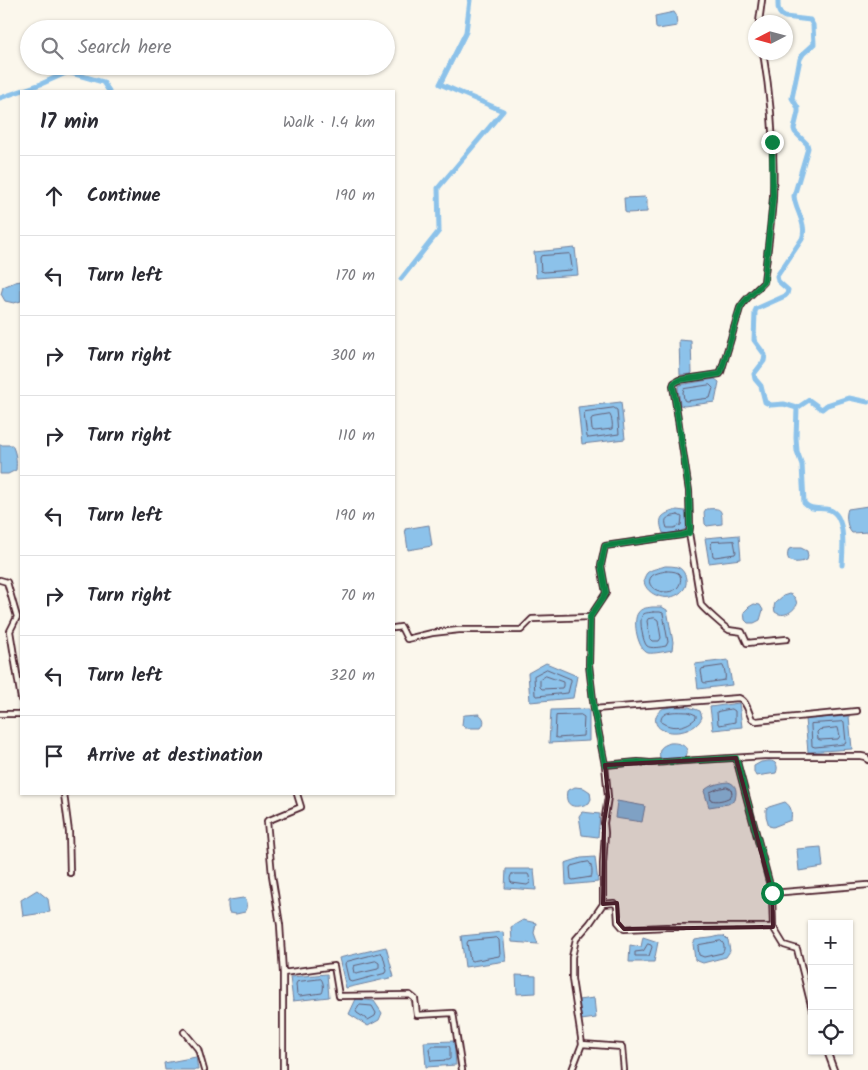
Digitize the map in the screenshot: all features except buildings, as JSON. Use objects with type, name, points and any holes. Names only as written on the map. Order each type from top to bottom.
[{"type":"street","points":[[760,15],[762,0]]},
{"type":"street","points":[[765,60],[769,88],[773,197],[764,282],[743,302],[740,308],[720,374],[679,380],[673,386],[689,491],[689,533],[701,605],[728,629],[742,632],[747,643],[787,638]]},
{"type":"street","points":[[572,1070],[582,1044],[572,979],[572,957],[576,939],[603,904],[604,823],[608,797],[605,765],[594,710],[589,665],[590,617],[606,593],[601,565],[605,546],[689,533]]},
{"type":"street","points":[[0,580],[7,582],[17,618],[10,631],[20,693]]},
{"type":"street","points":[[395,628],[401,627],[407,639],[432,633],[459,630],[522,630],[532,619],[590,617]]},
{"type":"street","points":[[594,710],[739,698],[745,702],[752,719],[756,721],[857,711]]},
{"type":"street","points":[[0,714],[20,714]]},
{"type":"street","points":[[605,765],[764,756],[861,756],[866,757],[868,760]]},
{"type":"street","points":[[736,758],[772,893],[773,927],[784,945],[797,949],[808,993]]},
{"type":"street","points":[[64,795],[69,832],[70,872]]},
{"type":"street","points":[[283,1070],[283,973],[280,925],[272,875],[267,821],[301,808],[298,795]]},
{"type":"street","points":[[772,893],[868,885]]},
{"type":"street","points":[[603,904],[614,903],[617,906],[618,922],[624,929],[773,927]]},
{"type":"street","points":[[283,973],[334,966],[339,996],[410,995],[415,999],[417,1015],[453,1013],[462,1070]]},
{"type":"street","points":[[184,1032],[198,1049],[204,1070]]},
{"type":"street","points":[[582,1044],[622,1047],[624,1070]]},
{"type":"street","points":[[828,1055],[834,1070]]},
{"type":"highlighted area","points":[[736,758],[772,893],[773,927],[624,929],[618,922],[617,903],[603,904],[604,823],[608,797],[605,765]]},
{"type":"water","points":[[674,12],[677,26],[656,28],[655,16]]},
{"type":"water","points":[[645,197],[647,199],[647,212],[625,212],[624,198]]},
{"type":"water","points":[[575,248],[578,275],[536,278],[534,252]]},
{"type":"water","points":[[20,281],[20,301],[14,303],[5,301],[1,294],[3,287]]},
{"type":"water","points":[[679,340],[691,341],[691,374],[680,375]]},
{"type":"water","points":[[715,379],[719,382],[715,402],[680,405],[679,385]]},
{"type":"water","points":[[621,402],[625,439],[582,444],[578,407]]},
{"type":"water","points":[[0,445],[12,445],[14,451],[16,470],[8,474],[0,474]]},
{"type":"water","points":[[868,506],[868,532],[852,533],[847,522],[848,509]]},
{"type":"water","points":[[706,509],[720,510],[722,524],[707,526],[705,524],[704,512]]},
{"type":"water","points":[[677,510],[685,511],[686,513],[686,529],[672,533],[663,533],[662,517]]},
{"type":"water","points":[[429,525],[432,546],[408,550],[405,529]]},
{"type":"water","points":[[739,535],[741,559],[709,563],[705,538]]},
{"type":"water","points":[[801,548],[807,551],[807,560],[792,562],[789,560],[789,549]]},
{"type":"water","points":[[665,566],[680,568],[686,579],[684,589],[677,595],[670,597],[662,597],[649,590],[645,585],[644,579],[647,573]]},
{"type":"water","points":[[789,594],[795,598],[797,605],[788,613],[778,614],[775,612],[775,603],[783,596]]},
{"type":"water","points":[[754,604],[760,605],[763,610],[760,620],[748,623],[745,620],[744,612]]},
{"type":"water","points":[[662,607],[667,610],[673,642],[672,650],[648,653],[641,647],[637,635],[636,617],[644,608]]},
{"type":"water","points":[[728,660],[732,685],[698,689],[695,664]]},
{"type":"water","points":[[546,663],[577,676],[573,698],[530,702],[528,673]]},
{"type":"water","points":[[739,703],[742,727],[713,730],[710,707]]},
{"type":"water","points":[[689,707],[700,711],[702,717],[690,729],[678,732],[666,731],[661,729],[656,723],[657,714],[662,709]]},
{"type":"water","points":[[589,709],[589,741],[549,743],[551,710]]},
{"type":"water","points":[[479,714],[484,721],[481,728],[465,728],[462,725],[463,716]]},
{"type":"water","points":[[849,716],[852,749],[808,752],[805,719]]},
{"type":"water","points":[[670,743],[684,746],[687,752],[684,759],[665,760],[660,758],[661,748]]},
{"type":"water","points":[[769,761],[776,764],[776,773],[756,776],[754,766],[761,762]]},
{"type":"water","points":[[728,782],[736,789],[735,800],[728,804],[709,807],[704,791],[712,786]]},
{"type":"water","points":[[575,787],[584,788],[590,792],[591,799],[589,803],[580,806],[569,804],[567,801],[567,791]]},
{"type":"water","points":[[617,801],[645,806],[642,822],[615,818]]},
{"type":"water","points":[[785,802],[791,810],[791,820],[773,827],[769,826],[766,809]]},
{"type":"water","points":[[582,812],[600,814],[598,837],[582,835],[579,816]]},
{"type":"water","points":[[821,847],[823,867],[799,871],[797,849]]},
{"type":"water","points":[[595,857],[598,882],[566,885],[565,863],[581,858]]},
{"type":"water","points":[[506,869],[534,869],[536,890],[505,888]]},
{"type":"water","points":[[37,890],[48,899],[50,912],[23,916],[21,900]]},
{"type":"water","points":[[246,899],[247,905],[245,912],[229,913],[228,901]]},
{"type":"water","points":[[523,920],[536,923],[534,933],[538,944],[512,942],[511,927]]},
{"type":"water","points":[[503,932],[506,961],[465,967],[461,936]]},
{"type":"water","points":[[724,936],[728,940],[730,951],[726,957],[703,963],[695,960],[693,944],[695,940]]},
{"type":"water","points":[[643,937],[658,942],[654,962],[629,962],[630,945],[641,947]]},
{"type":"water","points":[[386,947],[394,977],[346,988],[339,958]]},
{"type":"water","points":[[327,974],[329,997],[293,1001],[290,977]]},
{"type":"water","points":[[516,975],[536,976],[536,993],[517,994]]},
{"type":"water","points":[[594,998],[596,1018],[581,1020],[578,1000]]},
{"type":"water","points":[[356,999],[374,1001],[382,1013],[379,1020],[368,1026],[349,1014]]},
{"type":"water","points":[[454,1041],[456,1065],[426,1067],[424,1042]]},
{"type":"water","points":[[196,1057],[198,1070],[165,1070],[164,1063]]},
{"type":"waterway","points":[[401,279],[439,231],[438,188],[503,111],[440,84],[466,32],[470,0]]},
{"type":"waterway","points":[[778,0],[778,10],[782,16],[810,20],[813,25],[814,44],[800,59],[792,98],[798,108],[794,129],[807,144],[808,148],[794,196],[802,223],[803,234],[802,239],[777,276],[778,281],[788,290],[787,294],[756,309],[754,340],[765,355],[764,361],[754,374],[755,379],[761,386],[765,402],[771,405],[784,404],[797,408],[796,438],[797,451],[802,465],[804,503],[811,508],[833,511],[838,516],[842,532],[842,565]]},
{"type":"waterway","points":[[23,90],[61,75]]},
{"type":"waterway","points":[[78,75],[103,82],[108,90]]},
{"type":"waterway","points":[[0,98],[20,91]]},
{"type":"waterway","points":[[797,408],[809,400],[822,409],[827,405],[849,398],[868,402]]},
{"type":"route","points":[[772,142],[773,197],[764,282],[743,302],[740,308],[720,374],[679,380],[673,386],[689,491],[690,531],[682,535],[605,546],[601,565],[606,593],[590,617],[589,665],[594,710],[605,765],[736,758],[772,893]]}]
